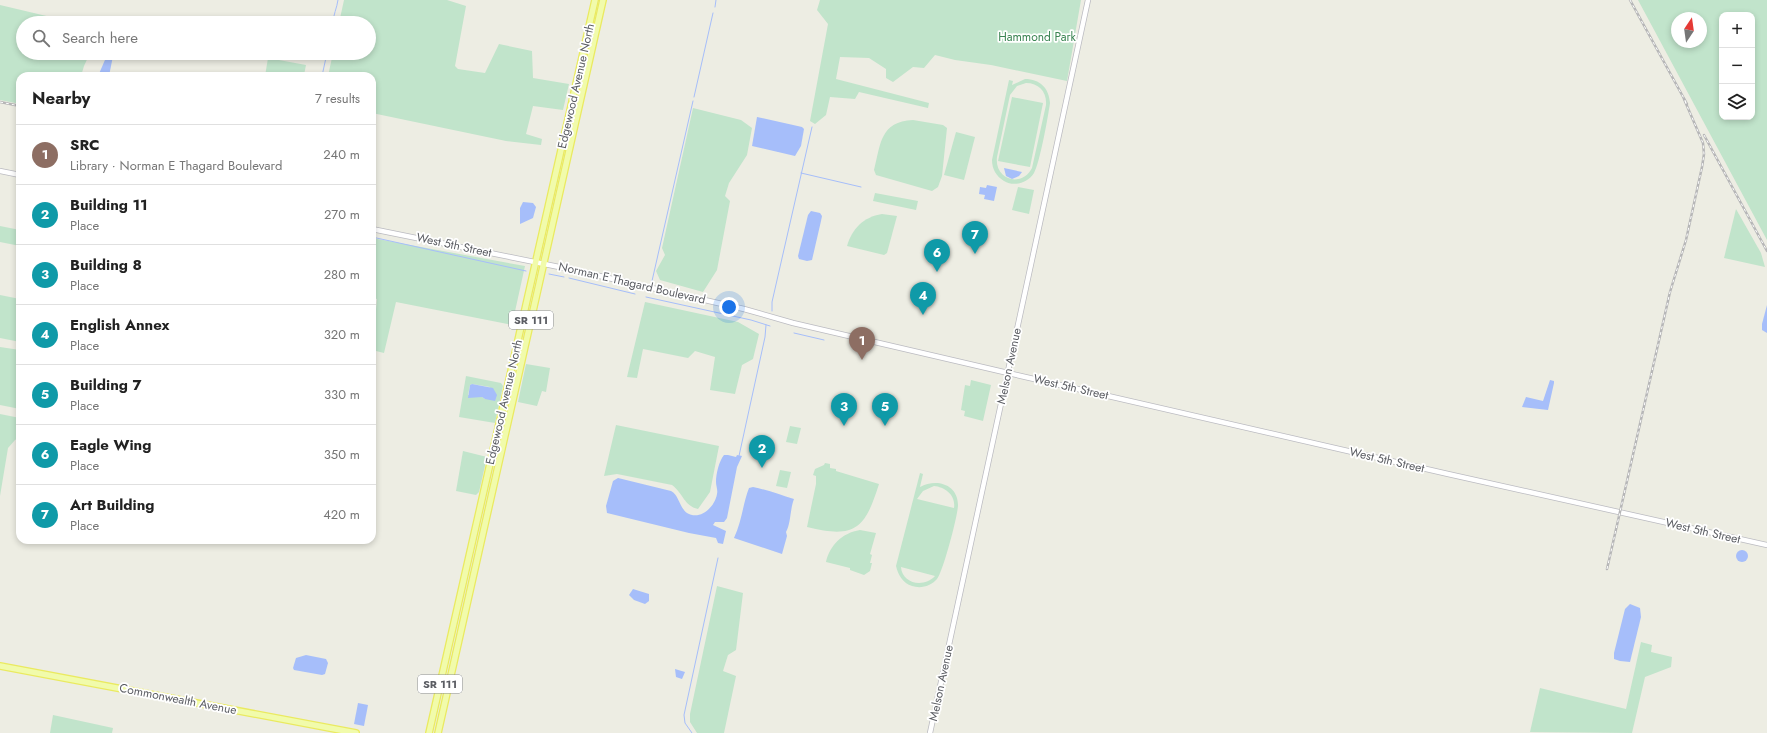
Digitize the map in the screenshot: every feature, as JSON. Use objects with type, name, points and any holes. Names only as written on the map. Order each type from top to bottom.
[{"type":"main road","name":"Edgewood Avenue North","points":[[429,733],[595,0]]},
{"type":"main road","name":"Edgewood Avenue North","points":[[438,733],[603,0]]},
{"type":"main road","name":"Commonwealth Avenue","points":[[0,666],[356,733]]},
{"type":"street","name":"Melson Avenue","points":[[930,733],[1088,0]]},
{"type":"street","points":[[0,171],[16,174]]},
{"type":"street","name":"West 5th Street","points":[[376,230],[536,262]]},
{"type":"street","name":"Norman E Thagard Boulevard","points":[[536,262],[744,309],[787,322],[1008,373]]},
{"type":"street","name":"West 5th Street","points":[[1008,373],[1448,474],[1767,545]]},
{"type":"green space","points":[[344,0],[447,0],[466,6],[455,66],[458,69],[485,73],[499,44],[532,51],[533,78],[569,84],[563,110],[533,106],[526,134],[542,139],[541,145],[506,141],[376,114],[376,72],[329,72],[331,60],[376,60],[376,16],[341,16]]},
{"type":"green space","name":"Hammond Park","points":[[820,0],[1081,0],[1067,81],[935,55],[924,68],[913,67],[893,82],[886,78],[886,69],[869,58],[840,57],[836,79],[929,103],[928,108],[859,92],[855,99],[830,97],[826,115],[815,124],[810,121],[828,24],[817,10]]},
{"type":"green space","points":[[1638,0],[1767,0],[1767,240]]},
{"type":"green space","points":[[0,5],[46,16],[16,16],[16,60],[87,60],[82,72],[16,72],[16,103],[0,100]]},
{"type":"green space","points":[[268,60],[279,60],[306,65],[305,72],[266,72]]},
{"type":"green space","points":[[1025,79],[1035,81],[1043,85],[1046,89],[1050,103],[1041,150],[1034,173],[1025,182],[1016,184],[1008,183],[999,177],[995,172],[992,163],[1009,80],[1013,81],[1012,85]],"holes":[[[1031,83],[1044,92],[1046,105],[1032,168],[1028,174],[1022,178],[1010,179],[1004,176],[997,165],[997,157],[1010,95],[1017,86]]]},
{"type":"green space","points":[[1012,97],[1043,103],[1030,167],[998,161]]},
{"type":"green space","points":[[693,108],[741,120],[752,128],[747,155],[729,183],[725,196],[730,201],[717,270],[703,292],[660,280],[656,271],[665,255],[662,248]]},
{"type":"green space","points":[[913,120],[943,125],[947,128],[942,176],[938,187],[932,191],[876,175],[874,170],[881,143],[888,130],[894,125]]},
{"type":"green space","points":[[956,132],[975,137],[964,180],[944,175]]},
{"type":"green space","points":[[1018,187],[1034,190],[1029,214],[1012,210]]},
{"type":"green space","points":[[875,193],[918,201],[916,210],[873,201]]},
{"type":"green space","points":[[1736,209],[1761,253],[1765,267],[1724,258]]},
{"type":"green space","points":[[882,214],[897,216],[887,253],[884,255],[847,246],[852,234],[859,225],[869,218]]},
{"type":"green space","points":[[0,226],[16,229],[16,245],[0,242]]},
{"type":"green space","points":[[376,239],[525,266],[512,325],[396,302],[384,353],[376,351]]},
{"type":"green space","points":[[0,295],[16,298],[16,341],[0,338]]},
{"type":"green space","points":[[645,302],[738,322],[759,334],[753,359],[742,365],[735,394],[710,390],[715,357],[695,351],[688,358],[643,349],[637,378],[627,377]]},
{"type":"green space","points":[[0,347],[16,349],[16,408],[0,405]]},
{"type":"green space","points":[[526,364],[550,368],[546,392],[542,391],[537,406],[518,402]]},
{"type":"green space","points":[[466,376],[501,383],[503,386],[495,423],[459,417]],"holes":[[[472,384],[490,387],[485,399],[482,397],[468,395],[470,385]]]},
{"type":"green space","points":[[971,380],[991,385],[983,421],[964,416],[965,411],[961,410],[965,385],[970,386]]},
{"type":"green space","points":[[0,414],[16,417],[16,439],[8,448],[0,496]]},
{"type":"green space","points":[[616,425],[719,446],[710,492],[698,509],[690,505],[672,485],[617,474],[604,476]]},
{"type":"green space","points":[[790,426],[801,428],[797,444],[786,442]]},
{"type":"green space","points":[[463,451],[487,457],[479,492],[476,495],[456,491]]},
{"type":"green space","points":[[825,463],[830,464],[830,468],[836,469],[836,471],[879,484],[869,511],[863,521],[856,527],[847,531],[837,532],[807,527],[816,484],[816,476],[813,475],[815,469],[824,465]]},
{"type":"green space","points":[[780,470],[791,472],[787,488],[776,486]]},
{"type":"green space","points":[[920,473],[923,474],[920,487],[926,484],[939,483],[950,488],[954,492],[958,505],[953,531],[940,574],[932,583],[919,587],[909,585],[901,578],[896,566]],"holes":[[[934,486],[949,492],[953,499],[954,508],[917,499],[923,491]],[[901,567],[935,576],[925,582],[914,582],[905,577],[902,573]]]},
{"type":"green space","points":[[860,530],[876,533],[870,554],[872,555],[870,563],[872,563],[870,571],[864,575],[850,570],[850,568],[826,562],[830,550],[842,537]]},
{"type":"green space","points":[[717,586],[743,593],[736,650],[728,655],[723,671],[736,676],[724,733],[697,733],[690,722],[690,714]]},
{"type":"green space","points":[[1641,642],[1652,645],[1651,652],[1672,657],[1671,667],[1645,677],[1632,733],[1530,732],[1540,688],[1626,709]]},
{"type":"green space","points":[[53,715],[113,728],[112,733],[50,733]]},
{"type":"water","points":[[105,60],[112,60],[110,72],[100,72]]},
{"type":"water","points":[[757,117],[802,127],[804,129],[801,146],[795,156],[752,146]]},
{"type":"water","points":[[1004,168],[1022,172],[1019,176],[1012,179],[1006,176]]},
{"type":"water","points":[[987,185],[997,187],[994,201],[984,199],[985,195],[979,194],[980,187],[986,188]]},
{"type":"water","points":[[523,202],[533,203],[536,207],[533,218],[520,224],[520,208]]},
{"type":"water","points":[[811,211],[820,213],[822,216],[812,260],[807,261],[799,259],[798,256],[808,215]]},
{"type":"water","points":[[1767,305],[1767,333],[1762,330],[1762,324]]},
{"type":"water","points":[[1550,380],[1554,381],[1554,383],[1548,410],[1522,407],[1526,397],[1543,401]]},
{"type":"water","points":[[472,384],[493,388],[497,395],[495,401],[482,397],[468,398],[470,385]]},
{"type":"water","points":[[724,455],[736,457],[737,455],[742,456],[737,467],[727,518],[724,522],[715,522],[713,525],[726,531],[723,544],[718,543],[716,538],[607,513],[606,506],[613,481],[618,478],[671,491],[676,495],[682,508],[687,513],[692,515],[702,514],[710,508],[716,499],[717,472]]},
{"type":"water","points":[[753,487],[794,499],[782,554],[734,538],[749,488]]},
{"type":"water","points":[[1740,550],[1744,550],[1748,556],[1744,562],[1740,562],[1736,558],[1736,554]]},
{"type":"water","points":[[633,589],[649,594],[649,601],[645,604],[634,600],[629,595]]},
{"type":"water","points":[[1630,604],[1640,608],[1641,617],[1630,662],[1614,659],[1614,653],[1625,609]]},
{"type":"water","points":[[306,655],[326,659],[328,663],[325,674],[322,675],[294,670],[293,668],[296,658]]},
{"type":"water","points":[[675,669],[685,672],[682,679],[676,677]]},
{"type":"water","points":[[358,703],[368,705],[364,726],[354,724]]},
{"type":"waterway","points":[[334,16],[338,0]]},
{"type":"waterway","points":[[715,7],[716,0]]},
{"type":"waterway","points":[[694,97],[713,13]]},
{"type":"waterway","points":[[323,72],[325,60]]},
{"type":"waterway","points":[[652,281],[693,101]]},
{"type":"waterway","points":[[772,311],[772,302],[812,127]]},
{"type":"waterway","points":[[801,173],[861,187]]},
{"type":"waterway","points":[[376,238],[526,271]]},
{"type":"waterway","points":[[549,274],[564,277]]},
{"type":"waterway","points":[[569,278],[635,294]]},
{"type":"waterway","points":[[646,297],[751,320],[770,326]]},
{"type":"waterway","points":[[739,456],[765,337],[766,325]]},
{"type":"waterway","points":[[794,333],[824,340]]},
{"type":"waterway","points":[[692,733],[685,723],[684,715],[718,558]]},
{"type":"railway","points":[[1630,0],[1687,104]]},
{"type":"railway","points":[[1607,569],[1670,292],[1686,240],[1702,167],[1704,154],[1703,143],[1684,99]]},
{"type":"railway","points":[[0,102],[16,105]]},
{"type":"railway","points":[[1704,135],[1767,251]]},
{"type":"place","name":"Art Building","points":[[975,254]]},
{"type":"place","name":"Eagle Wing","points":[[937,272]]},
{"type":"place","name":"English Annex","points":[[923,315]]},
{"type":"place","name":"SRC","points":[[862,360]]},
{"type":"place","name":"Building 8","points":[[844,426]]},
{"type":"place","name":"Building 7","points":[[885,426]]},
{"type":"place","name":"Building 11","points":[[762,468]]}]
